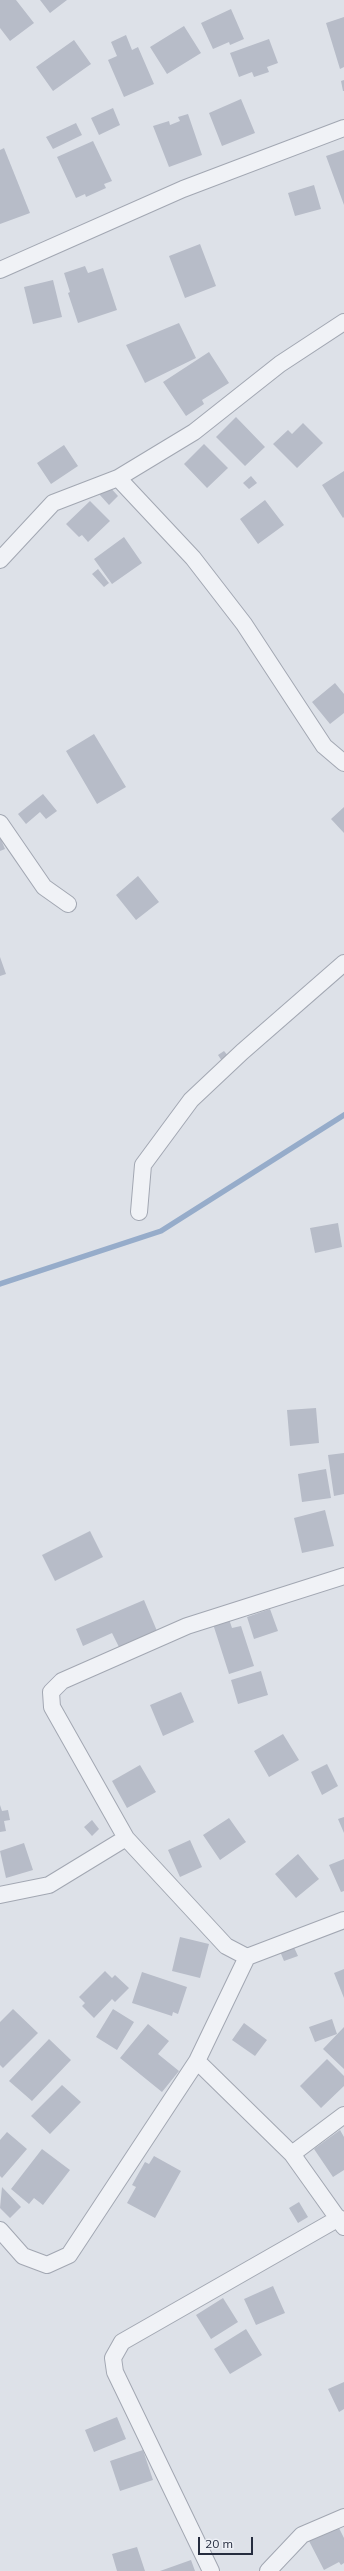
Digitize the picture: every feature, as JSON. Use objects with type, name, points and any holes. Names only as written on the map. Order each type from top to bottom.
[{"type":"street","points":[[0,270],[183,189],[344,128]]},
{"type":"street","points":[[0,560],[53,503],[118,478],[194,432],[280,364],[344,322]]},
{"type":"street","points":[[118,478],[193,558],[244,624],[324,746],[344,763]]},
{"type":"street","points":[[0,823],[44,887],[68,904]]},
{"type":"street","points":[[139,1212],[143,1165],[191,1100],[344,963]]},
{"type":"street","points":[[247,1957],[226,1946],[126,1838],[52,1707],[51,1692],[62,1680],[187,1626],[344,1576]]},
{"type":"street","points":[[0,1894],[49,1885],[126,1838]]},
{"type":"street","points":[[0,2230],[23,2256],[47,2265],[69,2254],[197,2061],[247,1957],[344,1920]]},
{"type":"street","points":[[197,2061],[292,2154],[341,2223],[122,2342],[113,2358],[115,2372],[211,2571]]},
{"type":"street","points":[[292,2154],[344,2115]]},
{"type":"street","points":[[268,2571],[302,2535],[344,2517]]},
{"type":"building","points":[[0,0],[16,0],[34,23],[10,41],[0,28]]},
{"type":"building","points":[[40,0],[67,0],[50,13]]},
{"type":"building","points":[[231,9],[244,39],[230,45],[229,42],[213,49],[201,23]]},
{"type":"building","points":[[344,17],[344,67],[340,69],[326,23]]},
{"type":"building","points":[[184,26],[201,53],[167,74],[150,47]]},
{"type":"building","points":[[126,35],[132,50],[138,47],[154,84],[124,97],[108,60],[117,56],[111,42]]},
{"type":"building","points":[[269,39],[278,63],[267,67],[269,72],[254,77],[252,72],[239,77],[230,53]]},
{"type":"building","points":[[74,40],[91,64],[53,91],[36,67]]},
{"type":"building","points":[[344,80],[344,91],[343,91],[341,81]]},
{"type":"building","points":[[241,99],[255,133],[222,146],[209,113]]},
{"type":"building","points":[[113,108],[120,125],[99,135],[91,118]]},
{"type":"building","points":[[188,114],[202,155],[169,167],[153,126],[169,121],[170,125],[180,121],[178,117]]},
{"type":"building","points":[[76,123],[82,135],[53,149],[46,137]]},
{"type":"building","points":[[93,141],[112,181],[104,184],[106,188],[86,197],[85,194],[76,198],[57,157]]},
{"type":"building","points":[[4,148],[30,213],[0,224],[0,150]]},
{"type":"building","points":[[344,150],[344,205],[326,156]]},
{"type":"building","points":[[314,185],[321,209],[295,216],[288,193]]},
{"type":"building","points":[[200,244],[216,286],[185,298],[169,256]]},
{"type":"building","points":[[85,266],[88,273],[103,268],[117,310],[78,323],[68,293],[70,292],[64,273]]},
{"type":"building","points":[[53,280],[62,317],[33,324],[24,287]]},
{"type":"building","points":[[179,323],[196,358],[145,383],[126,345]]},
{"type":"building","points":[[209,352],[229,383],[202,400],[204,404],[186,416],[163,382]]},
{"type":"building","points":[[236,417],[265,447],[245,466],[216,437]]},
{"type":"building","points":[[303,423],[323,443],[297,468],[273,444],[288,430],[292,434]]},
{"type":"building","points":[[204,444],[228,468],[207,488],[184,464]]},
{"type":"building","points":[[64,445],[78,466],[51,484],[37,463]]},
{"type":"building","points":[[344,471],[344,517],[343,518],[322,485]]},
{"type":"building","points":[[251,476],[257,483],[249,489],[243,483]]},
{"type":"building","points":[[108,485],[118,496],[109,505],[99,494]]},
{"type":"building","points":[[265,500],[284,525],[258,544],[240,519]]},
{"type":"building","points":[[90,501],[110,521],[88,542],[82,535],[79,537],[66,524]]},
{"type":"building","points":[[124,537],[142,563],[112,584],[94,559]]},
{"type":"building","points":[[98,569],[109,583],[104,587],[92,574]]},
{"type":"building","points":[[335,683],[344,694],[344,713],[330,724],[312,702]]},
{"type":"building","points":[[94,734],[126,787],[97,804],[66,751]]},
{"type":"building","points":[[43,794],[57,811],[46,819],[40,812],[26,824],[18,814]]},
{"type":"building","points":[[344,807],[344,833],[331,819]]},
{"type":"building","points":[[0,837],[5,849],[0,851]]},
{"type":"building","points":[[138,876],[159,902],[136,920],[116,895]]},
{"type":"building","points":[[0,957],[6,974],[0,976]]},
{"type":"building","points":[[224,1051],[229,1057],[222,1061],[218,1055]]},
{"type":"building","points":[[338,1223],[342,1247],[315,1253],[310,1228]]},
{"type":"building","points":[[316,1408],[319,1443],[290,1446],[287,1410]]},
{"type":"building","points":[[344,1453],[344,1494],[334,1496],[328,1455]]},
{"type":"building","points":[[326,1469],[331,1498],[302,1502],[298,1474]]},
{"type":"building","points":[[325,1510],[334,1546],[302,1553],[294,1518]]},
{"type":"building","points":[[90,1531],[103,1557],[55,1581],[42,1555]]},
{"type":"building","points":[[144,1600],[157,1631],[119,1647],[112,1633],[83,1646],[76,1629]]},
{"type":"building","points":[[270,1609],[278,1631],[254,1639],[247,1617]]},
{"type":"building","points":[[229,1619],[232,1628],[241,1626],[254,1666],[229,1674],[213,1624]]},
{"type":"building","points":[[261,1671],[268,1695],[238,1704],[231,1680]]},
{"type":"building","points":[[181,1692],[194,1722],[163,1736],[150,1705]]},
{"type":"building","points":[[283,1734],[299,1760],[269,1777],[254,1751]]},
{"type":"building","points":[[327,1764],[338,1786],[322,1795],[311,1772]]},
{"type":"building","points":[[140,1765],[156,1792],[127,1808],[112,1781]]},
{"type":"building","points":[[0,1805],[2,1811],[8,1810],[10,1820],[4,1821],[6,1831],[0,1832]]},
{"type":"building","points":[[344,1817],[344,1833],[338,1819]]},
{"type":"building","points":[[229,1818],[246,1842],[220,1860],[203,1835]]},
{"type":"building","points":[[92,1820],[99,1829],[92,1836],[84,1827]]},
{"type":"building","points":[[190,1840],[202,1867],[180,1877],[168,1850]]},
{"type":"building","points":[[24,1843],[33,1870],[6,1878],[0,1851]]},
{"type":"building","points":[[298,1854],[319,1879],[296,1898],[275,1874]]},
{"type":"building","points":[[344,1859],[344,1891],[341,1892],[329,1865]]},
{"type":"building","points":[[180,1937],[209,1944],[200,1978],[172,1971]]},
{"type":"building","points":[[292,1943],[298,1956],[284,1961],[279,1949]]},
{"type":"building","points":[[344,1969],[344,1998],[334,1973]]},
{"type":"building","points":[[105,1971],[112,1978],[115,1975],[129,1988],[115,2002],[112,1999],[94,2018],[82,2006],[85,2003],[79,1997]]},
{"type":"building","points":[[142,1972],[187,1987],[178,2014],[173,2012],[172,2016],[132,2003]]},
{"type":"building","points":[[13,2009],[38,2033],[3,2068],[0,2065],[0,2022]]},
{"type":"building","points":[[113,2009],[134,2022],[117,2050],[96,2037]]},
{"type":"building","points":[[332,2019],[337,2034],[315,2042],[309,2027]]},
{"type":"building","points":[[244,2023],[267,2040],[255,2056],[232,2040]]},
{"type":"building","points":[[148,2024],[169,2041],[158,2054],[179,2071],[162,2092],[120,2058]]},
{"type":"building","points":[[344,2027],[344,2069],[323,2049]]},
{"type":"building","points":[[49,2039],[71,2060],[32,2101],[9,2081]]},
{"type":"building","points":[[327,2059],[344,2076],[344,2086],[321,2108],[300,2086]]},
{"type":"building","points":[[62,2085],[81,2102],[50,2134],[31,2116]]},
{"type":"building","points":[[340,2130],[344,2137],[344,2170],[333,2177],[314,2149]]},
{"type":"building","points":[[7,2132],[27,2149],[2,2178],[0,2176],[0,2140]]},
{"type":"building","points":[[42,2149],[70,2170],[43,2205],[34,2198],[29,2204],[11,2189]]},
{"type":"building","points":[[154,2156],[181,2171],[155,2218],[127,2203],[136,2187],[132,2185],[145,2162],[149,2164]]},
{"type":"building","points":[[2,2187],[21,2207],[10,2218],[0,2208]]},
{"type":"building","points":[[299,2202],[308,2217],[298,2223],[289,2208]]},
{"type":"building","points":[[273,2286],[285,2313],[256,2325],[244,2299]]},
{"type":"building","points":[[223,2298],[238,2322],[211,2339],[196,2315]]},
{"type":"building","points":[[246,2329],[262,2355],[230,2374],[214,2349]]},
{"type":"building","points":[[344,2382],[344,2409],[339,2412],[328,2389]]},
{"type":"building","points":[[117,2417],[126,2439],[94,2452],[85,2430]]},
{"type":"building","points":[[143,2450],[153,2480],[120,2491],[110,2461]]},
{"type":"building","points":[[338,2526],[344,2538],[344,2563],[341,2565],[339,2562],[324,2570],[309,2541]]},
{"type":"building","points":[[137,2547],[145,2571],[117,2571],[112,2554]]},
{"type":"building","points":[[191,2560],[195,2571],[160,2571]]},
{"type":"waterway","points":[[0,1284],[161,1231],[344,1115]]}]
